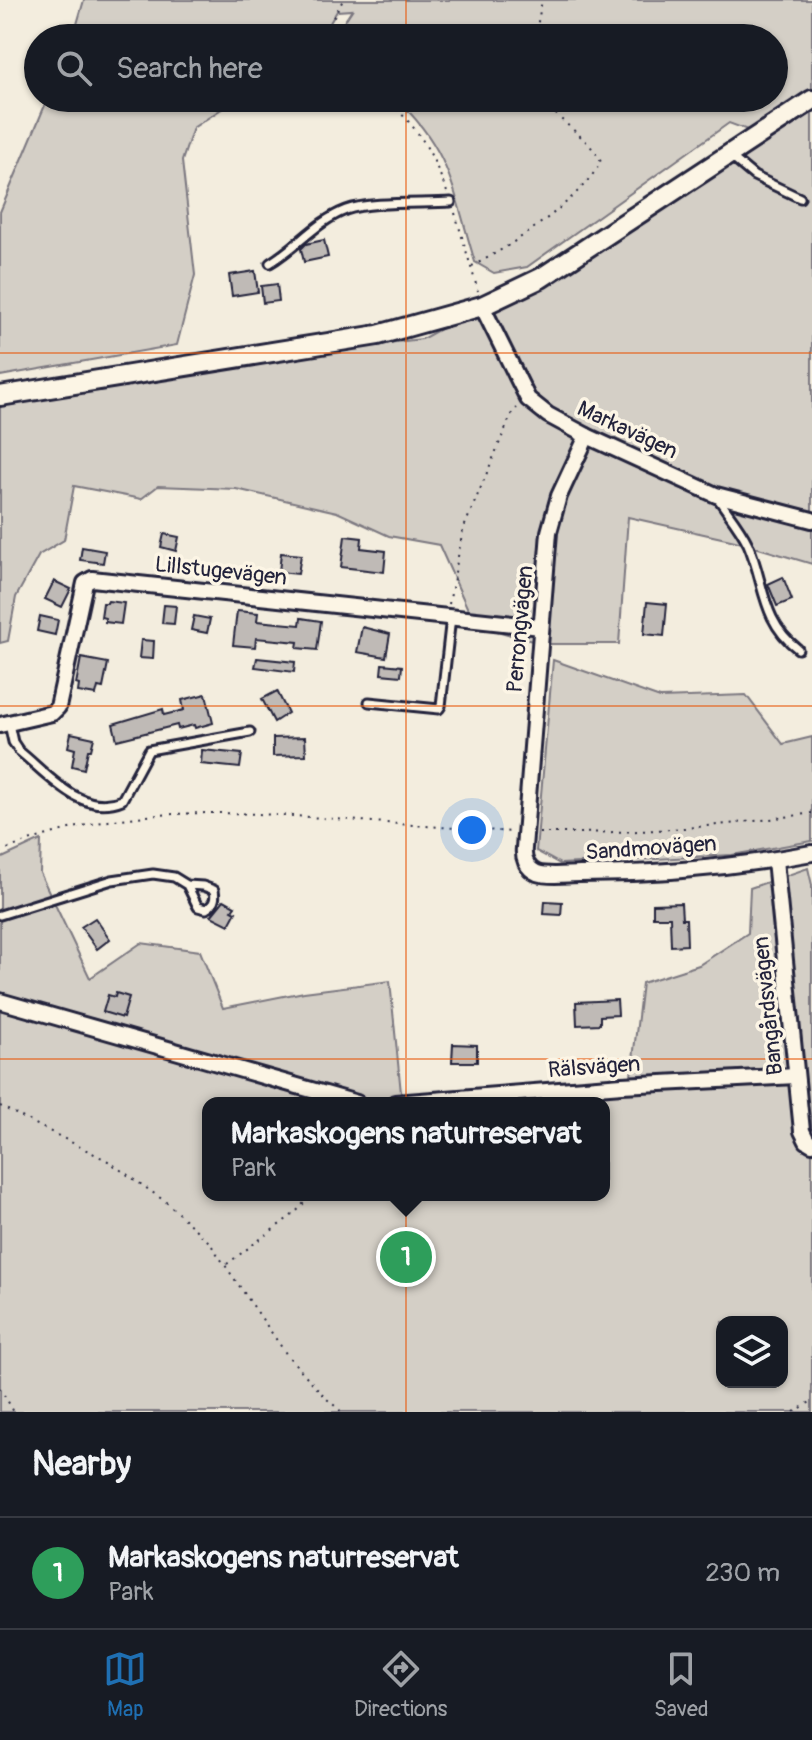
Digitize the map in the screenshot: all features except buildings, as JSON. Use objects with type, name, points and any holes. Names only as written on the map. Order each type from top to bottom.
[{"type":"street","points":[[0,396],[378,335],[482,306],[541,278],[812,100]]},
{"type":"street","name":"Markavägen","points":[[482,306],[528,399],[548,415],[716,495],[812,520]]},
{"type":"street","name":"Perrongvägen","points":[[525,833],[549,532],[553,514],[587,436]]},
{"type":"street","name":"Lillstugevägen","points":[[4,725],[52,713],[58,707],[85,583],[92,579],[541,627]]},
{"type":"street","name":"Sandmovägen","points":[[525,833],[523,857],[534,871],[541,874],[622,873],[775,860],[812,853]]},
{"type":"street","name":"Bangårdsvägen","points":[[775,860],[802,1131],[812,1144]]},
{"type":"street","points":[[0,1001],[336,1097]]},
{"type":"street","name":"Rälsvägen","points":[[471,1097],[796,1076]]},
{"type":"lane","points":[[728,154],[754,176],[800,198]]},
{"type":"lane","points":[[270,263],[291,250],[313,229],[347,210],[451,202]]},
{"type":"lane","points":[[716,495],[749,547],[776,628],[783,638],[798,649]]},
{"type":"lane","points":[[369,702],[439,709],[451,617]]},
{"type":"lane","points":[[4,725],[19,751],[74,797],[92,804],[122,800],[149,750],[250,732]]},
{"type":"lane","points":[[0,915],[112,880],[153,874],[174,877],[187,885]]},
{"type":"path","points":[[329,24],[343,0]]},
{"type":"path","points":[[538,24],[542,0]]},
{"type":"path","points":[[401,112],[412,122],[430,150],[451,202],[482,306]]},
{"type":"path","points":[[472,266],[534,229],[594,176],[601,162],[595,150],[553,112]]},
{"type":"path","points":[[451,617],[448,598],[463,530],[488,464],[512,413],[523,403]]},
{"type":"path","points":[[0,852],[64,829],[160,813],[255,813],[525,833],[612,834],[703,827],[812,813]]},
{"type":"path","points":[[0,1106],[108,1161],[166,1202],[209,1242],[287,1355],[342,1412]]},
{"type":"path","points":[[226,1264],[295,1213],[306,1201]]},
{"type":"path","points":[[0,1388],[14,1412]]},
{"type":"path","points":[[794,1412],[812,1401]]},
{"type":"shaded area","points":[[84,0],[812,0],[812,564],[735,541],[628,517],[619,644],[543,644],[475,625],[439,545],[389,536],[337,512],[236,489],[158,486],[141,499],[74,486],[64,540],[39,555],[16,597],[8,641],[0,643],[0,400],[272,356],[422,339],[482,306],[761,135],[729,123],[527,267],[494,273],[475,262],[448,174],[428,136],[409,112],[788,112],[788,24],[343,24],[352,10],[337,11],[329,24],[77,24]]},
{"type":"shaded area","points":[[42,112],[217,112],[193,128],[182,161],[195,275],[177,345],[0,376],[0,212]]},
{"type":"shaded area","points":[[553,660],[660,698],[746,695],[783,744],[812,737],[812,841],[732,855],[560,864],[536,851]]},
{"type":"shaded area","points":[[41,840],[40,873],[90,978],[141,943],[200,951],[223,1008],[304,992],[390,981],[401,1097],[202,1097],[202,1201],[610,1201],[610,1097],[601,1097],[630,1084],[642,983],[699,965],[748,933],[750,888],[808,868],[812,885],[812,1412],[0,1412],[0,859]]},
{"type":"place","name":"Markaskogens naturreservat","points":[[406,1257]]}]
